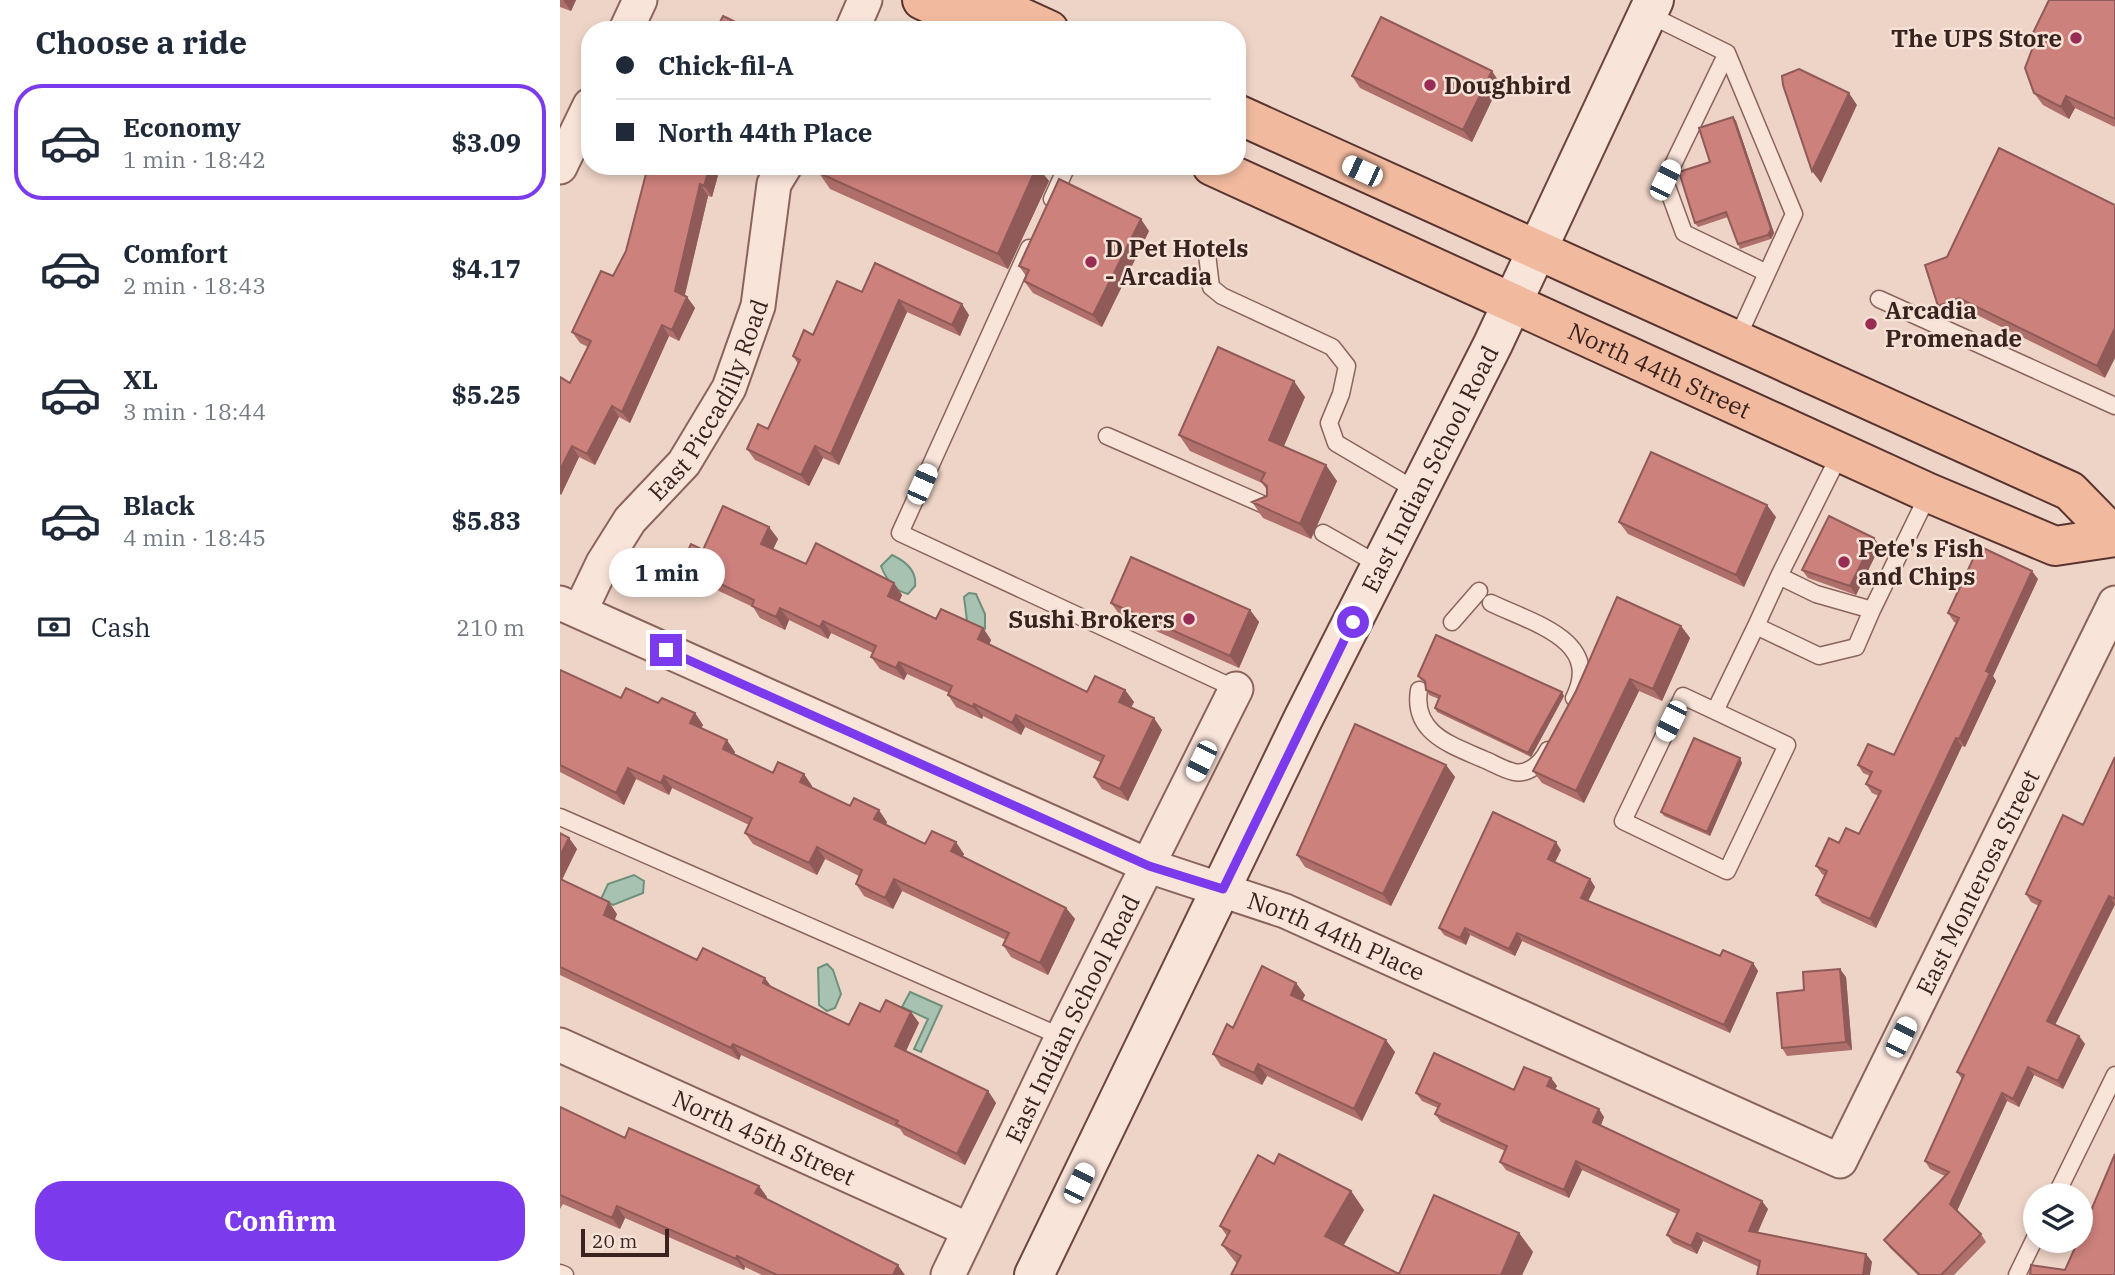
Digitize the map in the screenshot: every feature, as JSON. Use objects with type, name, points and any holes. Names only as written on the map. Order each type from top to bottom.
[{"type":"main road","name":"East Indian School Road","points":[[1034,1275],[1511,304],[1651,7]]},
{"type":"main road","points":[[946,10],[1016,15],[1029,21]]},
{"type":"main road","name":"North 44th Street","points":[[1246,118],[2070,491],[2115,537]]},
{"type":"main road","name":"North 44th Street","points":[[1232,175],[1928,494],[2055,546],[2115,537]]},
{"type":"street","points":[[630,21],[640,0]]},
{"type":"street","points":[[856,21],[865,0]]},
{"type":"street","points":[[560,167],[581,124]]},
{"type":"street","name":"East Piccadilly Road","points":[[570,607],[603,563],[630,520],[684,463],[729,388],[758,306],[774,184],[780,175]]},
{"type":"street","name":"East Monterosa Street","points":[[1840,1161],[2115,603]]},
{"type":"street","name":"North 44th Place","points":[[570,607],[1149,866],[1284,911],[1840,1161]]},
{"type":"street","name":"East Indian School Road","points":[[948,1275],[1062,1037],[1236,688]]},
{"type":"street","name":"North 45th Street","points":[[560,1045],[969,1230]]},
{"type":"lane","points":[[1651,7],[1727,53],[1794,214],[1736,341]]},
{"type":"lane","points":[[1727,53],[1665,180],[1684,233],[1767,272]]},
{"type":"lane","points":[[1045,214],[1063,175]]},
{"type":"lane","points":[[1033,238],[900,533],[1236,688]]},
{"type":"lane","points":[[1207,254],[1211,287],[1222,296],[1332,346],[1347,366],[1341,394],[1329,423],[1336,443],[1419,492]]},
{"type":"lane","points":[[1879,299],[2115,406]]},
{"type":"lane","points":[[1107,436],[1269,506]]},
{"type":"lane","points":[[1715,711],[1841,452]]},
{"type":"lane","points":[[1756,626],[1819,656],[1856,647],[1871,610],[1928,494]]},
{"type":"lane","points":[[1324,533],[1381,566]]},
{"type":"lane","points":[[1779,576],[1816,594],[1871,610]]},
{"type":"lane","points":[[1452,622],[1485,597],[1550,631],[1575,648],[1582,666],[1580,685],[1568,710]]},
{"type":"lane","points":[[1419,690],[1417,706],[1429,729],[1446,744],[1515,773],[1532,769],[1543,760],[1556,735]]},
{"type":"lane","points":[[1683,696],[1715,711],[1787,746],[1727,871],[1623,821],[1683,696]]},
{"type":"lane","points":[[560,817],[1062,1037]]},
{"type":"lane","points":[[2062,1183],[2115,1075]]},
{"type":"lane","points":[[2017,1275],[2028,1253]]},
{"type":"shaded area","points":[[892,555],[906,563],[912,571],[915,586],[908,594],[892,584],[881,566]]},
{"type":"shaded area","points":[[969,593],[976,594],[985,614],[985,629],[981,630],[967,621],[964,597]]},
{"type":"shaded area","points":[[634,875],[644,881],[643,893],[613,905],[601,899],[608,884]]},
{"type":"shaded area","points":[[827,964],[833,970],[841,994],[835,1008],[827,1011],[819,1005],[818,968]]},
{"type":"shaded area","points":[[910,992],[942,1006],[921,1052],[914,1049],[928,1019],[902,1007]]},
{"type":"building","points":[[2049,0],[2115,0],[2115,119],[2066,96],[2061,107],[2034,93],[2025,68],[2036,39],[2031,37]]},
{"type":"building","points":[[723,16],[733,21],[720,21]]},
{"type":"building","name":"Doughbird","points":[[1381,17],[1492,71],[1463,130],[1352,76]]},
{"type":"building","points":[[1799,69],[1849,93],[1812,171],[1783,85],[1782,76]]},
{"type":"building","points":[[1733,117],[1771,229],[1768,235],[1738,244],[1726,212],[1695,223],[1679,172],[1710,162],[1699,128]]},
{"type":"building","points":[[1999,148],[2115,205],[2115,328],[2097,366],[1959,298],[1938,306],[1925,265],[1947,257]]},
{"type":"building","points":[[646,175],[707,175],[704,186],[700,184],[675,291],[687,297],[672,330],[662,325],[622,412],[612,406],[587,454],[572,446],[560,470],[560,377],[570,383],[591,341],[572,332],[601,271],[613,276],[626,251]]},
{"type":"building","points":[[823,175],[1033,175],[998,254]]},
{"type":"building","name":"D Pet Hotels - Arcadia","points":[[1059,179],[1141,219],[1093,315],[1024,281],[1029,270],[1019,266]]},
{"type":"building","points":[[875,263],[962,304],[952,325],[899,300],[831,454],[815,446],[801,475],[747,449],[758,424],[768,429],[800,360],[793,356],[804,330],[813,335],[837,281],[862,292]]},
{"type":"building","points":[[1218,347],[1294,381],[1269,440],[1326,465],[1300,524],[1252,502],[1267,496],[1267,486],[1261,481],[1265,473],[1179,435]]},
{"type":"building","points":[[1651,452],[1767,505],[1736,575],[1619,522]]},
{"type":"building","points":[[723,506],[769,527],[761,544],[806,564],[816,543],[894,583],[888,596],[936,619],[941,609],[983,628],[978,639],[1087,692],[1095,676],[1125,690],[1119,702],[1154,718],[1120,789],[1094,777],[1104,756],[1016,715],[1012,723],[974,704],[973,707],[948,695],[952,686],[899,662],[896,668],[871,657],[876,646],[823,621],[820,627],[780,608],[776,617],[752,606],[754,600],[681,565],[691,544],[703,550]]},
{"type":"building","name":"Pete's Fish and Chips","points":[[1829,516],[1874,538],[1850,586],[1802,570]]},
{"type":"building","points":[[1979,546],[2032,571],[1986,671],[1990,673],[1870,919],[1816,895],[1827,871],[1816,866],[1829,838],[1839,843],[1846,828],[1859,834],[1881,791],[1866,784],[1872,772],[1858,765],[1868,744],[1894,755],[1959,618],[1948,613]]},
{"type":"building","name":"Sushi Brokers","points":[[1131,557],[1250,610],[1230,656],[1111,603]]},
{"type":"building","points":[[1617,597],[1681,626],[1653,689],[1630,679],[1576,791],[1533,771],[1576,691]]},
{"type":"building","points":[[1436,635],[1562,692],[1528,753],[1435,708],[1440,696],[1426,690],[1425,681],[1418,676]]},
{"type":"building","points":[[560,670],[621,698],[626,688],[658,703],[662,698],[695,713],[690,723],[727,740],[723,749],[773,773],[778,762],[804,774],[800,782],[850,806],[854,798],[879,810],[874,819],[925,844],[932,831],[956,842],[951,851],[1066,908],[1040,963],[1003,945],[1009,933],[894,879],[885,898],[856,884],[862,870],[817,847],[809,863],[745,833],[752,818],[664,776],[661,783],[628,768],[616,793],[560,765]]},
{"type":"building","points":[[1355,724],[1446,765],[1383,894],[1297,855]]},
{"type":"building","points":[[1694,738],[1740,758],[1707,832],[1661,812]]},
{"type":"building","points":[[2115,757],[2115,899],[2109,896],[2047,1021],[2079,1036],[2058,1081],[2028,1067],[2013,1099],[2002,1093],[1950,1204],[1981,1234],[1941,1275],[1920,1275],[1884,1240],[1949,1172],[1925,1161],[1964,1075],[1957,1072],[2041,901],[2026,894],[2063,815],[2083,825]]},
{"type":"building","points":[[1493,812],[1556,842],[1548,859],[1590,879],[1581,898],[1720,956],[1723,950],[1753,963],[1724,1025],[1517,933],[1509,949],[1465,928],[1460,938],[1439,928]]},
{"type":"building","points":[[560,833],[569,838],[560,856]]},
{"type":"building","points":[[560,879],[609,902],[604,915],[697,960],[703,948],[765,978],[763,983],[849,1025],[860,1003],[880,1012],[886,1000],[911,1012],[895,1046],[988,1091],[957,1154],[896,1124],[898,1121],[733,1044],[731,1048],[560,967]]},
{"type":"building","points":[[1262,966],[1296,983],[1291,995],[1386,1040],[1354,1109],[1258,1064],[1254,1073],[1213,1054],[1227,1024],[1233,1028]]},
{"type":"building","points":[[1840,969],[1846,1042],[1782,1048],[1777,993],[1804,990],[1803,972]]},
{"type":"building","points":[[1434,1053],[1514,1090],[1524,1067],[1551,1078],[1547,1086],[1599,1109],[1593,1122],[1762,1201],[1749,1231],[1866,1254],[1863,1275],[1757,1275],[1760,1261],[1697,1233],[1691,1246],[1667,1235],[1679,1210],[1576,1161],[1564,1190],[1500,1162],[1507,1146],[1435,1114],[1440,1104],[1416,1093]]},
{"type":"building","points":[[560,1107],[625,1138],[629,1128],[759,1186],[755,1193],[898,1265],[893,1275],[777,1275],[617,1206],[612,1218],[560,1195]]},
{"type":"building","points":[[1279,1154],[1351,1191],[1325,1236],[1399,1274],[1434,1195],[1519,1233],[1501,1275],[1231,1275],[1241,1256],[1222,1245],[1230,1231],[1220,1226],[1258,1155],[1274,1164]]},
{"type":"building","points":[[2115,1154],[2115,1275],[2030,1275],[2031,1265],[2065,1270],[2073,1253],[2093,1253],[2093,1206]]},
{"type":"place","name":"The UPS Store","points":[[2076,38]]},
{"type":"place","name":"Doughbird","points":[[1430,85]]},
{"type":"place","name":"D Pet Hotels - Arcadia","points":[[1091,262]]},
{"type":"place","name":"Arcadia Promenade","points":[[1871,324]]},
{"type":"place","name":"Pete's Fish and Chips","points":[[1844,562]]},
{"type":"place","name":"Sushi Brokers","points":[[1189,619]]},
{"type":"route","points":[[666,650],[1149,866],[1223,889],[1353,622]]}]
